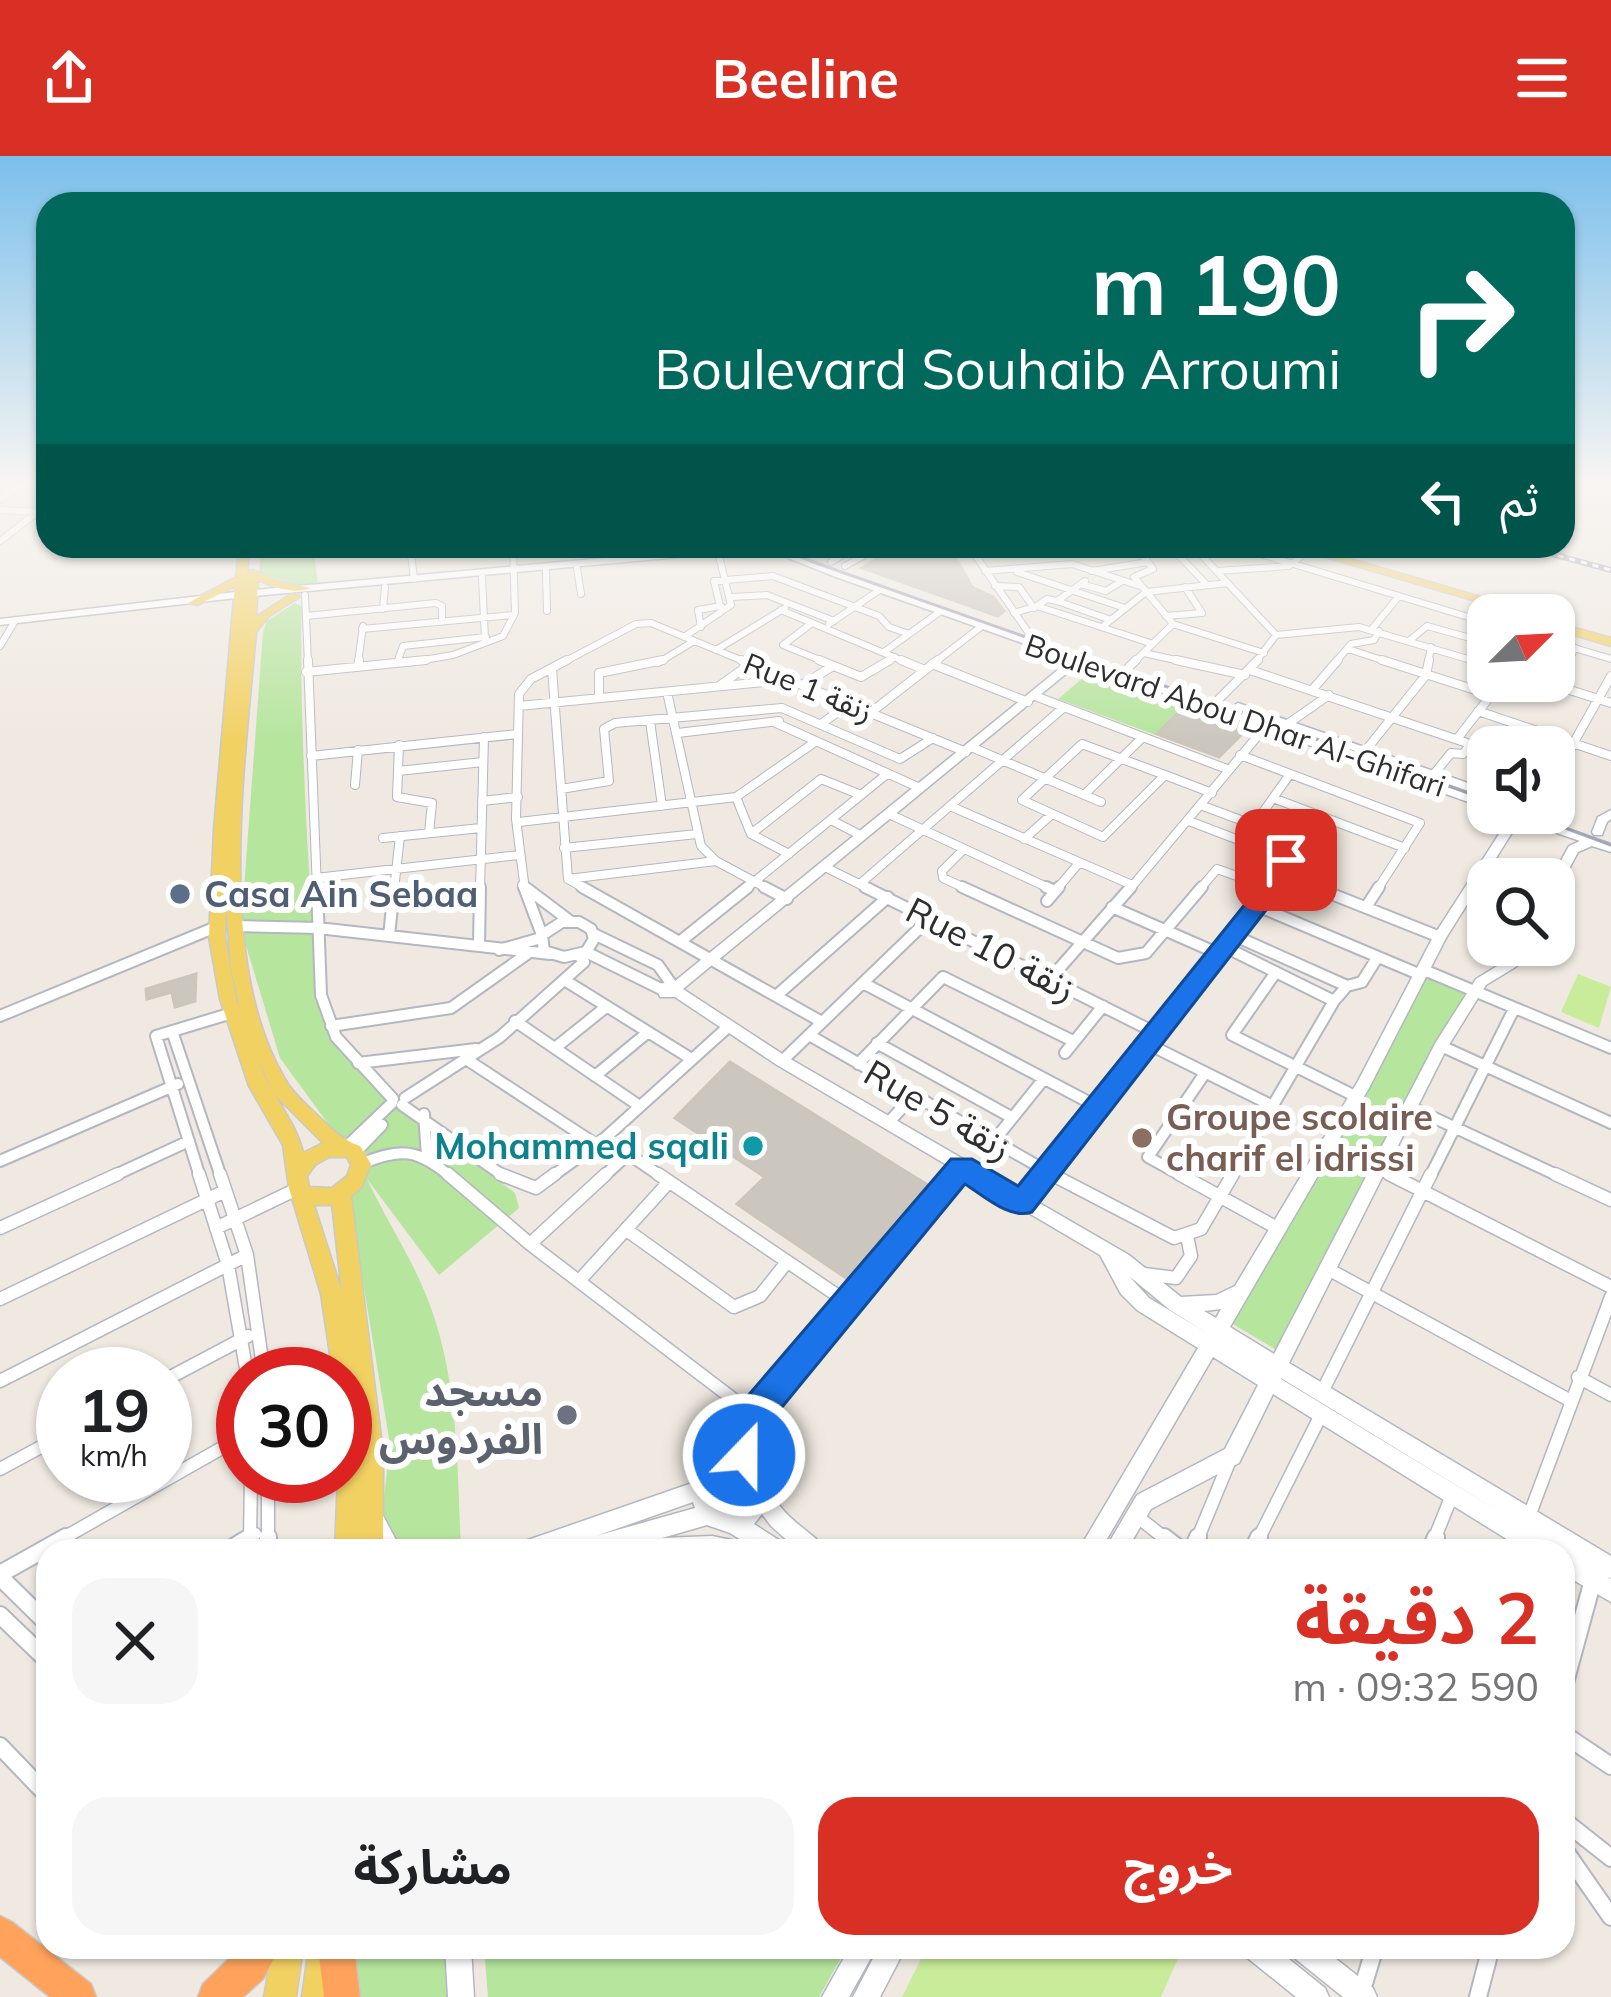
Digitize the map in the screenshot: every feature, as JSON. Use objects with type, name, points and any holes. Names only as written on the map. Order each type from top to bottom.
[{"type":"highway","points":[[0,1934],[77,1997]]},
{"type":"highway","points":[[216,1997],[254,1959]]},
{"type":"highway","points":[[337,1959],[342,1997]]},
{"type":"main road","points":[[247,568],[248,576]]},
{"type":"main road","points":[[250,568],[217,927],[232,1013],[258,1086],[292,1144],[332,1294],[340,1347]]},
{"type":"main road","points":[[1353,568],[1467,600]]},
{"type":"main road","points":[[1357,568],[1467,597]]},
{"type":"main road","points":[[200,602],[248,576],[302,593]]},
{"type":"main road","points":[[252,629],[265,614],[302,593]]},
{"type":"main road","points":[[246,598],[252,629],[236,804],[236,926],[250,1013],[272,1074],[350,1153],[355,1182],[341,1193],[321,1198],[300,1185]]},
{"type":"main road","points":[[1575,628],[1611,639]]},
{"type":"main road","points":[[300,1185],[310,1158],[350,1153]]},
{"type":"main road","points":[[341,1193],[362,1360],[372,1539]]},
{"type":"main road","points":[[347,1539],[349,1503]]},
{"type":"main road","points":[[280,1997],[286,1959]]},
{"type":"main road","points":[[319,1997],[323,1959]]},
{"type":"street","points":[[413,568],[414,579]]},
{"type":"street","points":[[306,672],[450,656],[508,631],[513,615],[512,568]]},
{"type":"street","points":[[302,593],[552,568]]},
{"type":"street","points":[[0,622],[577,568],[581,594]]},
{"type":"street","points":[[723,568],[731,601]]},
{"type":"street","name":"Boulevard Abou Dhar Al-Ghifari","points":[[820,568],[1467,798]]},
{"type":"street","name":"Boulevard Abou Dhar Al-Ghifari","points":[[850,568],[1467,786]]},
{"type":"street","points":[[983,568],[1028,632]]},
{"type":"street","points":[[985,571],[1023,568]]},
{"type":"street","points":[[1075,568],[1106,591],[1122,581]]},
{"type":"street","points":[[1058,602],[1085,579],[1126,568]]},
{"type":"street","points":[[1152,568],[1134,575],[1169,620],[1264,653]]},
{"type":"street","points":[[1191,568],[1207,585]]},
{"type":"street","points":[[1213,568],[1276,635]]},
{"type":"street","points":[[1216,571],[1230,568]]},
{"type":"street","points":[[1334,568],[1399,596],[1467,616]]},
{"type":"street","points":[[1009,569],[1124,608]]},
{"type":"street","points":[[546,571],[547,611]]},
{"type":"street","points":[[720,606],[713,582],[773,576],[855,606],[909,634]]},
{"type":"street","points":[[482,577],[484,640]]},
{"type":"street","points":[[1085,579],[1122,581],[1143,589],[1228,583]]},
{"type":"street","points":[[995,586],[1019,587],[1036,607],[1153,644]]},
{"type":"street","points":[[383,609],[385,587]]},
{"type":"street","points":[[1129,668],[1169,620],[1202,613],[1185,587]]},
{"type":"street","points":[[824,628],[881,589]]},
{"type":"street","points":[[1102,627],[1143,589]]},
{"type":"street","points":[[302,593],[319,981],[331,1026],[358,1063],[397,1102],[424,1114],[497,1170],[531,1189],[544,1186],[601,1142],[728,1027]]},
{"type":"street","points":[[701,626],[698,610],[763,595],[834,621]]},
{"type":"street","points":[[1313,689],[1355,642],[1374,640],[1399,596]]},
{"type":"street","points":[[1014,613],[1047,599],[1111,620]]},
{"type":"street","points":[[684,637],[731,601]]},
{"type":"street","points":[[306,616],[441,604],[442,621]]},
{"type":"street","points":[[716,650],[790,604]]},
{"type":"street","points":[[781,610],[895,657],[1063,708],[1227,769]]},
{"type":"street","points":[[358,667],[365,611]]},
{"type":"street","points":[[884,652],[941,611]]},
{"type":"street","points":[[362,629],[513,615]]},
{"type":"street","points":[[0,646],[15,621]]},
{"type":"street","name":"Rue 1 زنقة","points":[[552,669],[636,624],[651,623],[1101,802]]},
{"type":"street","points":[[812,623],[783,645],[864,676],[895,657]]},
{"type":"street","points":[[870,713],[982,626]]},
{"type":"street","points":[[1410,640],[1420,628],[1467,637]]},
{"type":"street","points":[[1276,635],[1376,630],[1467,658]]},
{"type":"street","points":[[1219,699],[1276,635]]},
{"type":"street","points":[[397,663],[403,646],[484,640]]},
{"type":"street","points":[[599,698],[599,673],[658,663],[694,641]]},
{"type":"street","points":[[1366,750],[1426,675],[1431,647]]},
{"type":"street","points":[[1575,648],[1611,659]]},
{"type":"street","points":[[1348,649],[1467,687]]},
{"type":"street","points":[[1144,653],[1313,689],[1467,743]]},
{"type":"street","points":[[672,988],[714,960],[1077,660]]},
{"type":"street","points":[[718,687],[750,664]]},
{"type":"street","points":[[802,685],[833,666]]},
{"type":"street","points":[[550,954],[527,911],[522,885],[518,734],[521,688],[552,669],[568,879]]},
{"type":"street","points":[[1611,676],[1575,743],[1611,756]]},
{"type":"street","points":[[519,706],[790,680]]},
{"type":"street","points":[[667,692],[704,852],[787,899]]},
{"type":"street","points":[[1575,692],[1611,703]]},
{"type":"street","points":[[1288,723],[1300,713],[1313,711],[1329,694]]},
{"type":"street","points":[[1456,739],[1485,702]]},
{"type":"street","points":[[821,724],[849,704]]},
{"type":"street","points":[[561,789],[607,784],[604,729],[614,723],[775,707],[900,758],[933,738]]},
{"type":"street","points":[[860,884],[1063,708]]},
{"type":"street","points":[[776,724],[790,711]]},
{"type":"street","points":[[1478,711],[1523,726]]},
{"type":"street","points":[[650,721],[662,806]]},
{"type":"street","points":[[678,733],[776,724],[920,788]]},
{"type":"street","points":[[1050,979],[1203,806],[1227,769],[1266,726]]},
{"type":"street","points":[[310,756],[518,734]]},
{"type":"street","points":[[479,945],[484,737]]},
{"type":"street","points":[[1084,795],[1142,737]]},
{"type":"street","points":[[519,822],[736,797],[815,742]]},
{"type":"street","points":[[1165,775],[1105,837],[1022,802],[1082,744],[1165,775],[1211,794]]},
{"type":"street","points":[[399,745],[399,799],[432,803],[429,833]]},
{"type":"street","points":[[1434,774],[1451,752],[1463,754],[1467,749]]},
{"type":"street","points":[[355,785],[358,750]]},
{"type":"street","points":[[1240,755],[1420,824],[1366,907]]},
{"type":"street","points":[[398,771],[483,762]]},
{"type":"street","points":[[682,940],[887,774]]},
{"type":"street","points":[[1254,824],[1290,775]]},
{"type":"street","points":[[751,834],[820,779],[861,795]]},
{"type":"street","points":[[482,802],[518,797]]},
{"type":"street","points":[[736,797],[751,834],[789,854]]},
{"type":"street","points":[[1273,798],[1405,848]]},
{"type":"street","points":[[950,806],[1132,885]]},
{"type":"street","points":[[1203,806],[1324,851],[1326,861],[1309,885]]},
{"type":"street","points":[[889,814],[1051,896],[1079,863]]},
{"type":"street","points":[[1024,839],[1051,815]]},
{"type":"street","points":[[1611,815],[1602,820],[1611,848]]},
{"type":"street","points":[[831,820],[862,836]]},
{"type":"street","points":[[1022,1203],[1288,864],[1282,857],[1189,821]]},
{"type":"street","points":[[1575,826],[1604,837]]},
{"type":"street","points":[[383,838],[481,828]]},
{"type":"street","points":[[564,848],[697,834]]},
{"type":"street","points":[[1095,1539],[1357,1096],[1440,937],[1505,834]]},
{"type":"street","points":[[389,936],[400,836]]},
{"type":"street","points":[[1568,858],[1573,849],[1604,837]]},
{"type":"street","points":[[964,849],[941,871],[943,878],[1118,958],[1146,953],[1217,869],[1270,888]]},
{"type":"street","points":[[316,878],[519,855]]},
{"type":"street","points":[[568,879],[716,861]]},
{"type":"street","name":"Rue 10 زنقة","points":[[825,867],[1103,1006],[1205,1073],[1271,1105]]},
{"type":"street","points":[[1282,874],[1440,937]]},
{"type":"street","points":[[568,879],[822,1022]]},
{"type":"street","points":[[522,885],[570,921],[658,965],[672,988]]},
{"type":"street","points":[[393,903],[479,895]]},
{"type":"street","points":[[776,996],[888,897]]},
{"type":"street","points":[[1255,905],[1377,958],[1476,992],[1611,1048]]},
{"type":"street","points":[[1112,908],[1276,972],[1334,1001]]},
{"type":"street","points":[[782,1061],[930,918]]},
{"type":"street","points":[[499,950],[542,937],[554,925],[570,921]]},
{"type":"street","points":[[236,926],[318,928],[527,954],[583,954],[672,988],[782,1061],[1141,1274],[1215,1338]]},
{"type":"street","points":[[0,1016],[217,927]]},
{"type":"street","points":[[350,1153],[397,1102],[466,1059],[566,981],[584,962],[583,954],[594,934]]},
{"type":"street","points":[[1232,934],[1347,986]]},
{"type":"street","points":[[331,1026],[452,1008],[527,954]]},
{"type":"street","points":[[1141,1274],[1176,1278],[1193,1250],[1192,1234],[1220,1196],[1334,1001],[1347,986],[1363,982],[1377,958]]},
{"type":"street","points":[[1197,1539],[1232,1456],[1325,1268],[1442,1046],[1486,977],[1506,966]]},
{"type":"street","points":[[1276,972],[1232,1032],[1357,1096]]},
{"type":"street","points":[[858,1064],[936,980],[948,978],[1073,1041]]},
{"type":"street","points":[[566,981],[690,1058]]},
{"type":"street","points":[[863,982],[1098,1107]]},
{"type":"street","points":[[1065,1053],[1103,1006]]},
{"type":"street","points":[[555,1048],[606,1007]]},
{"type":"street","points":[[1322,1392],[1514,1009]]},
{"type":"street","points":[[232,1013],[156,1036],[228,1265],[245,1347]]},
{"type":"street","points":[[515,1021],[638,1105]]},
{"type":"street","points":[[172,1031],[247,1256],[262,1347]]},
{"type":"street","points":[[596,1076],[647,1033]]},
{"type":"street","name":"Rue 5 زنقة","points":[[809,1035],[1167,1236],[1192,1234]]},
{"type":"street","points":[[877,1043],[1011,1117]]},
{"type":"street","points":[[1442,1046],[1611,1123]]},
{"type":"street","points":[[358,1063],[479,1048]]},
{"type":"street","points":[[466,1059],[628,1154],[847,1302]]},
{"type":"street","points":[[1205,1073],[1148,1157],[1279,1228]]},
{"type":"street","points":[[0,1161],[188,1079]]},
{"type":"street","points":[[993,1142],[1043,1080]]},
{"type":"street","points":[[888,1124],[913,1096]]},
{"type":"street","points":[[1411,1107],[1611,1200]]},
{"type":"street","points":[[424,1114],[427,1156]]},
{"type":"street","points":[[0,1228],[189,1141]]},
{"type":"street","points":[[350,1153],[427,1156],[530,1244],[754,1415]]},
{"type":"street","points":[[530,1244],[628,1154]]},
{"type":"street","points":[[801,1539],[778,1520],[744,1470],[754,1415],[962,1167]]},
{"type":"street","points":[[1377,1168],[1611,1287]]},
{"type":"street","points":[[579,1281],[668,1183]]},
{"type":"street","points":[[216,1228],[300,1185]]},
{"type":"street","points":[[0,1299],[225,1191]]},
{"type":"street","points":[[628,1231],[734,1307],[760,1296],[787,1262]]},
{"type":"street","points":[[1108,1254],[1135,1298],[1215,1338],[1275,1376],[1321,1415],[1525,1539]]},
{"type":"street","points":[[0,1382],[247,1256]]},
{"type":"street","points":[[1325,1268],[1571,1401]]},
{"type":"street","points":[[1176,1304],[1217,1303],[1243,1290]]},
{"type":"street","points":[[1528,1519],[1611,1297]]},
{"type":"street","points":[[192,1366],[261,1328]]},
{"type":"street","points":[[1275,1376],[1322,1392],[1553,1539]]},
{"type":"street","points":[[1578,1377],[1611,1395]]},
{"type":"street","points":[[559,1539],[703,1489],[719,1469],[740,1404]]},
{"type":"street","points":[[1258,1539],[1321,1415]]},
{"type":"street","points":[[0,1469],[36,1450]]},
{"type":"street","points":[[63,1539],[216,1451]]},
{"type":"street","points":[[1120,1539],[1134,1514],[1156,1495],[1232,1456]]},
{"type":"street","points":[[719,1469],[744,1470]]},
{"type":"street","points":[[703,1489],[709,1514]]},
{"type":"street","points":[[733,1523],[749,1515],[758,1490]]},
{"type":"street","points":[[1435,1539],[1452,1495]]},
{"type":"street","points":[[251,1503],[251,1539]]},
{"type":"street","points":[[268,1503],[268,1539]]},
{"type":"street","points":[[623,1539],[709,1514],[759,1539]]},
{"type":"street","points":[[1134,1514],[1166,1539]]},
{"type":"street","points":[[373,1516],[385,1539]]},
{"type":"street","points":[[256,1539],[268,1527]]},
{"type":"street","points":[[630,1537],[634,1539]]},
{"type":"street","points":[[36,1554],[0,1575],[36,1612]]},
{"type":"street","points":[[1575,1556],[1605,1580]]},
{"type":"street","points":[[1575,1567],[1605,1580]]},
{"type":"street","points":[[1575,1659],[1605,1580]]},
{"type":"street","points":[[0,1615],[36,1649]]},
{"type":"street","points":[[1575,1742],[1611,1766]]},
{"type":"street","points":[[0,1746],[36,1784]]},
{"type":"street","points":[[1575,1830],[1611,1858]]},
{"type":"street","points":[[1575,1865],[1611,1917]]},
{"type":"street","points":[[459,1959],[461,1997]]},
{"type":"street","points":[[836,1997],[857,1959]]},
{"type":"street","points":[[866,1997],[887,1959]]},
{"type":"street","points":[[1269,1959],[1316,1997]]},
{"type":"street","points":[[1316,1959],[1362,1995],[1372,1959]]},
{"type":"street","points":[[1478,1997],[1488,1959]]},
{"type":"green space","points":[[259,568],[316,568],[318,585],[295,586],[259,572]]},
{"type":"green space","points":[[295,603],[302,607],[311,902],[324,1013],[332,1039],[393,1103],[515,1193],[519,1208],[439,1275],[367,1179],[420,1280],[437,1325],[451,1389],[460,1539],[379,1539],[390,1444],[346,1180],[359,1166],[280,1058],[241,929],[267,621]]},
{"type":"green space","points":[[1091,671],[1186,705],[1156,735],[1058,699]]},
{"type":"green space","points":[[1578,974],[1611,987],[1599,1028],[1561,1012]]},
{"type":"green space","points":[[1426,978],[1470,995],[1285,1355],[1226,1320]]},
{"type":"green space","points":[[336,1959],[459,1959],[461,1997],[341,1997]]},
{"type":"green space","points":[[485,1959],[840,1959],[819,1997],[488,1997]]},
{"type":"green space","points":[[921,1959],[1178,1959],[1161,1997],[902,1997]]},
{"type":"building","points":[[862,568],[961,568],[972,587],[993,597],[1004,611],[998,616]]},
{"type":"building","points":[[1185,706],[1248,728],[1219,757],[1157,734]]},
{"type":"building","points":[[196,974],[195,1001],[175,1007],[172,992],[147,999],[146,989]]},
{"type":"building","points":[[730,1062],[931,1187],[852,1282],[737,1204],[765,1177],[675,1118]]},
{"type":"tram line","points":[[830,568],[1467,793]]},
{"type":"tram line","points":[[1575,832],[1611,845]]},
{"type":"railway","points":[[1603,568],[1611,570]]},
{"type":"place","name":"Casa Ain Sebaa","points":[[180,894]]},
{"type":"place","name":"Groupe scolaire charif el idrissi","points":[[1142,1138]]},
{"type":"place","name":"Mohammed sqali","points":[[753,1146]]},
{"type":"place","name":"مسجد الفردوس","points":[[567,1415]]},
{"type":"route","points":[[744,1455],[758,1409],[962,1167],[1022,1203],[1282,874],[1286,860]]}]
